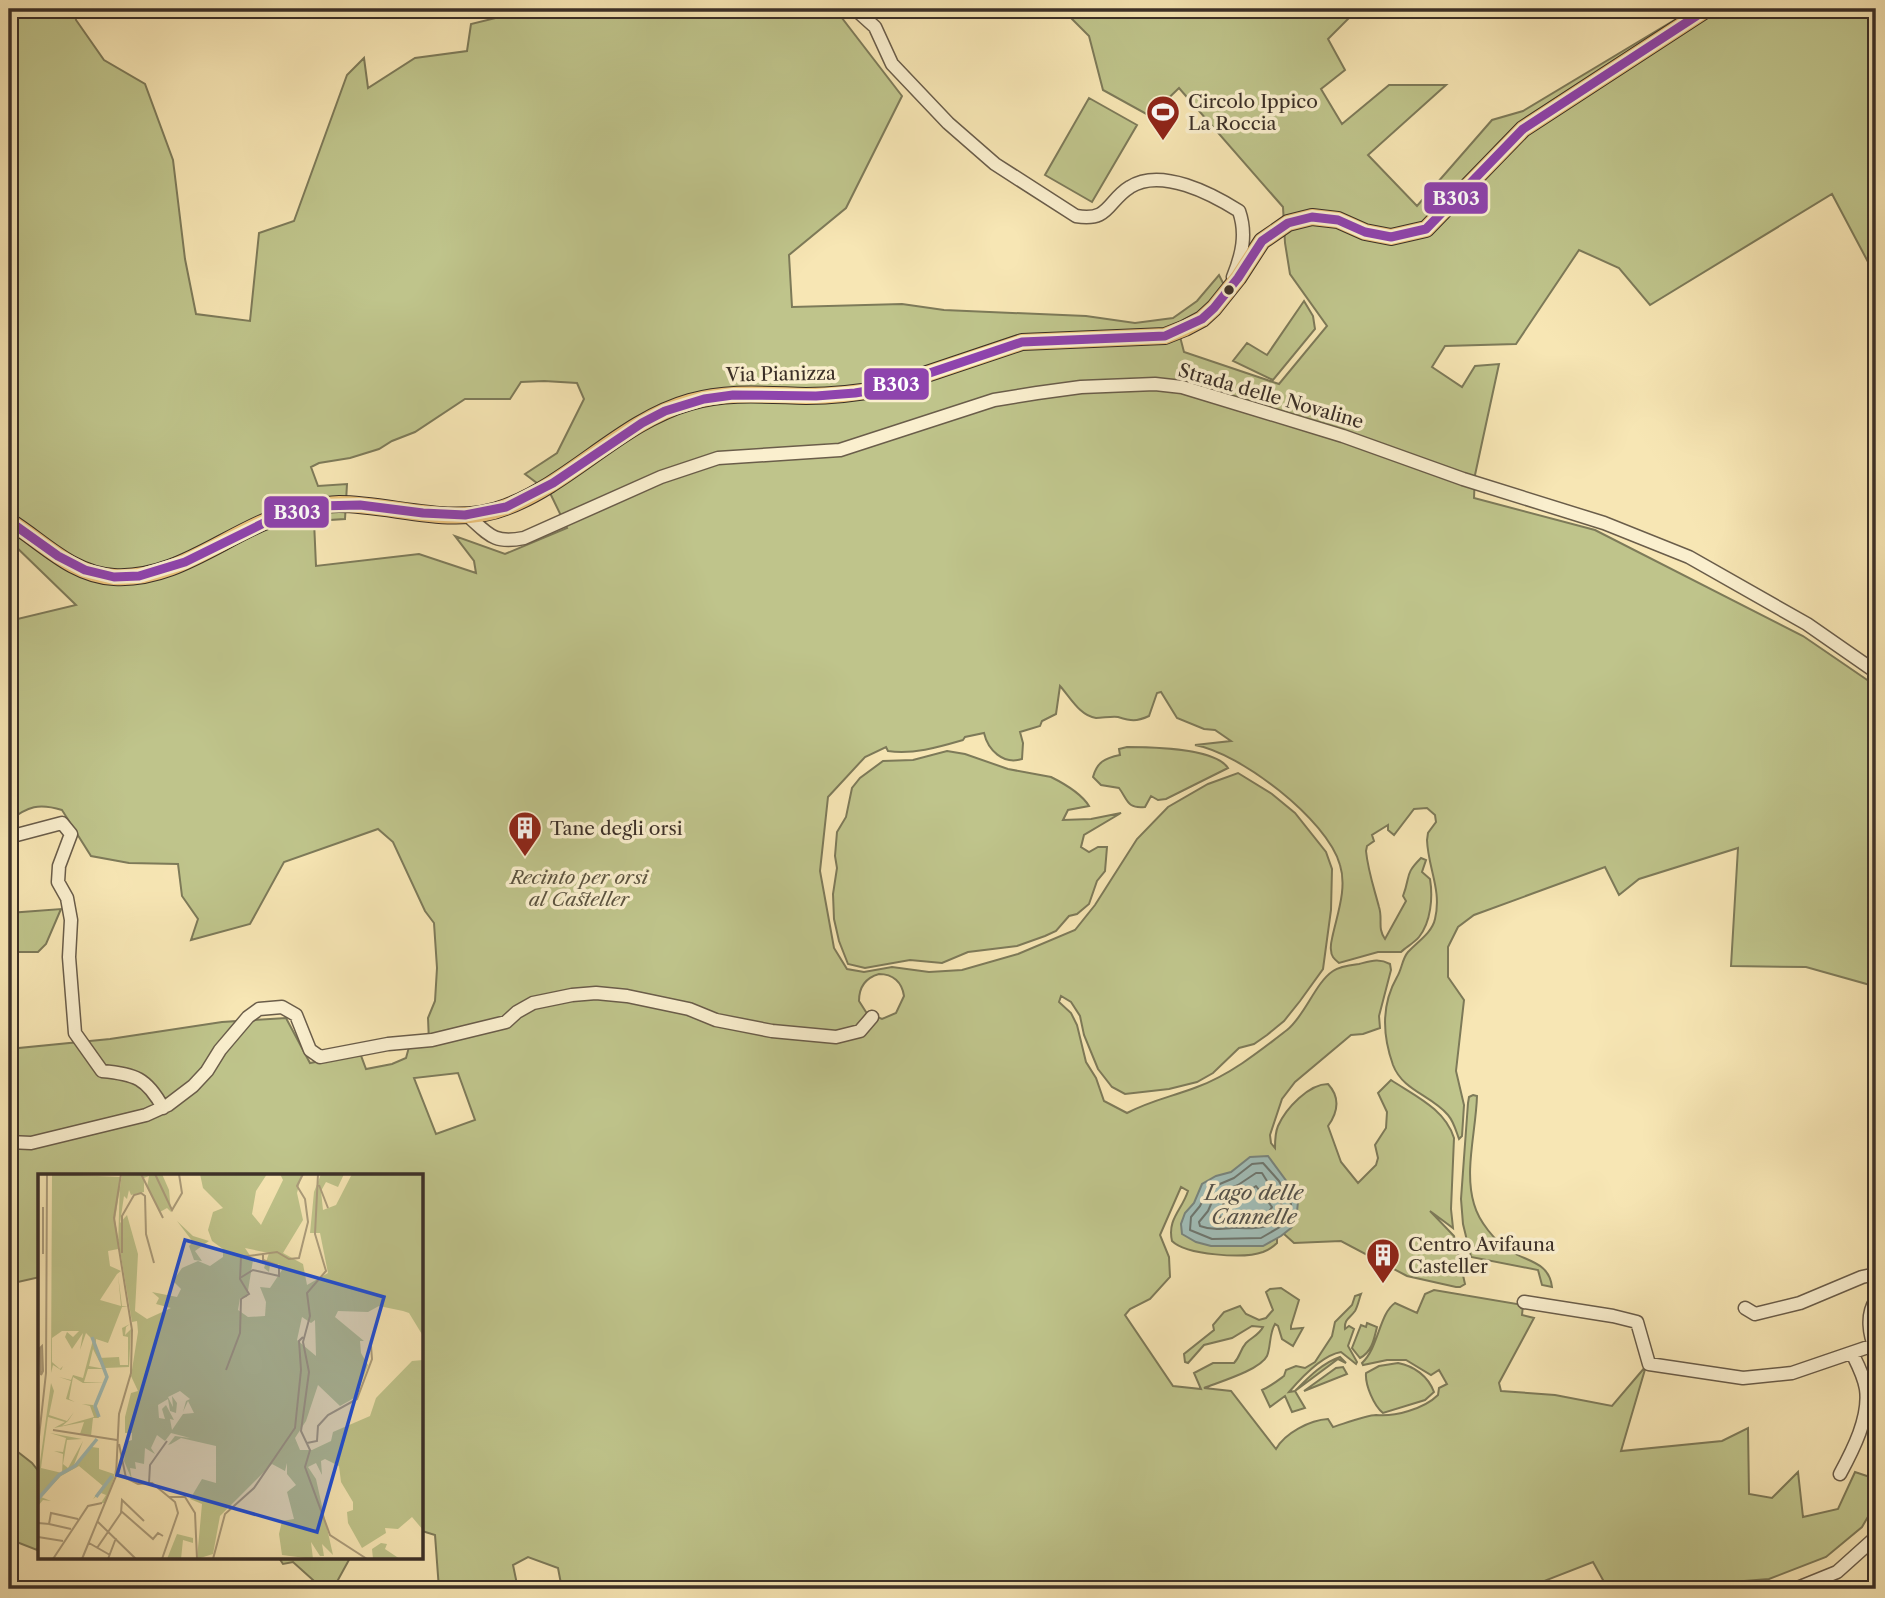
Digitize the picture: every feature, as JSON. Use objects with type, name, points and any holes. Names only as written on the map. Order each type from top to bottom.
[{"type":"main road","points":[[1230,286],[1262,241],[1288,223],[1312,217],[1339,220],[1365,232],[1391,236],[1426,229],[1523,129],[1707,9]]},
{"type":"main road","name":"Via Pianizza","points":[[9,521],[79,569],[115,577],[152,573],[189,560],[269,520],[295,511],[337,504],[468,516],[506,507],[525,498],[651,418],[687,403],[716,396],[809,396],[864,392],[885,388],[946,365],[1022,342],[1165,336],[1202,319],[1230,286]]},
{"type":"street","name":"Via Pianizza","points":[[855,9],[875,27],[892,64],[948,123],[995,164],[1076,216],[1091,218],[1105,213],[1131,186],[1150,180],[1165,180],[1207,193],[1239,211],[1244,227],[1241,257],[1230,286]]},
{"type":"street","name":"Strada delle Novaline","points":[[468,516],[492,536],[507,541],[524,538],[661,477],[718,458],[840,450],[995,400],[1081,387],[1155,384],[1182,387],[1343,436],[1463,479],[1616,527],[1689,557],[1807,624],[1876,672]]},
{"type":"street","points":[[9,837],[62,823],[71,834],[59,866],[58,882],[67,898],[71,920],[69,957],[75,1033],[102,1071],[139,1078],[154,1090],[163,1108]]},
{"type":"street","points":[[9,1142],[31,1143],[146,1115],[163,1108],[193,1086],[238,1028],[259,1009],[282,1007],[296,1015],[310,1050],[320,1057],[388,1044],[432,1040],[506,1022],[533,1003],[596,993],[627,996],[689,1009],[716,1020],[772,1031],[836,1037],[860,1031],[872,1017]]},
{"type":"street","points":[[1745,1308],[1755,1314],[1800,1303],[1876,1274]]},
{"type":"street","points":[[1524,1302],[1637,1322],[1649,1364],[1743,1378],[1792,1373],[1875,1348],[1869,1323],[1876,1300]]},
{"type":"street","points":[[1840,1474],[1856,1440],[1865,1408],[1863,1376],[1852,1353]]},
{"type":"street","points":[[1795,1589],[1837,1572],[1876,1537]]},
{"type":"green space","name":"Recinto per orsi al Casteller","points":[[9,9],[75,9],[76,20],[104,60],[145,84],[173,160],[185,259],[196,314],[250,321],[259,233],[294,221],[347,75],[364,58],[368,88],[415,58],[467,51],[471,24],[532,9],[835,9],[902,96],[846,208],[789,255],[792,307],[902,304],[944,310],[1086,316],[1135,323],[1173,318],[1197,301],[1219,275],[1224,285],[1210,305],[1178,329],[1184,352],[1279,384],[1327,326],[1290,274],[1283,207],[1179,88],[1150,116],[1103,90],[1089,36],[1062,9],[1349,9],[1351,16],[1328,39],[1345,70],[1321,89],[1342,124],[1389,85],[1446,85],[1368,155],[1417,206],[1492,120],[1523,111],[1693,9],[1876,9],[1876,277],[1832,194],[1650,305],[1619,268],[1579,250],[1516,344],[1445,346],[1432,367],[1462,387],[1475,366],[1499,364],[1475,475],[1474,498],[1595,530],[1803,636],[1876,686],[1876,990],[1870,985],[1806,967],[1731,966],[1738,848],[1639,879],[1619,895],[1605,867],[1474,915],[1458,927],[1448,947],[1448,977],[1464,1000],[1456,1071],[1464,1105],[1462,1136],[1459,1139],[1448,1115],[1434,1102],[1410,1087],[1398,1074],[1389,1053],[1385,1031],[1388,998],[1404,958],[1428,933],[1435,919],[1437,898],[1427,840],[1428,833],[1436,822],[1435,815],[1427,808],[1414,809],[1394,835],[1388,830],[1388,825],[1372,835],[1374,841],[1367,846],[1366,851],[1380,911],[1381,931],[1385,939],[1406,901],[1403,896],[1410,872],[1421,858],[1426,860],[1422,872],[1430,879],[1431,901],[1429,917],[1423,931],[1401,952],[1378,952],[1339,963],[1332,956],[1331,946],[1343,882],[1340,865],[1332,847],[1318,828],[1280,791],[1235,761],[1195,745],[1231,741],[1215,730],[1204,729],[1177,718],[1161,692],[1157,693],[1149,716],[1134,720],[1096,718],[1080,710],[1060,686],[1056,714],[1042,721],[1040,726],[1020,732],[1023,743],[1022,759],[1009,760],[997,755],[984,733],[916,751],[888,751],[886,747],[865,757],[828,797],[820,871],[834,948],[847,969],[864,972],[892,967],[929,972],[962,970],[1018,954],[1075,930],[1095,905],[1137,839],[1168,807],[1208,784],[1238,773],[1272,794],[1295,813],[1326,852],[1332,869],[1331,910],[1323,969],[1300,1001],[1284,1021],[1267,1035],[1254,1044],[1239,1048],[1213,1073],[1197,1082],[1169,1089],[1125,1094],[1112,1087],[1098,1069],[1084,1035],[1080,1016],[1071,1002],[1061,996],[1059,1002],[1071,1013],[1077,1025],[1086,1062],[1096,1078],[1104,1101],[1127,1113],[1209,1082],[1244,1062],[1293,1024],[1321,983],[1336,969],[1375,961],[1390,964],[1391,970],[1379,1016],[1380,1028],[1351,1035],[1295,1082],[1282,1099],[1270,1135],[1271,1143],[1275,1148],[1278,1126],[1292,1105],[1313,1088],[1328,1084],[1336,1099],[1336,1105],[1328,1126],[1341,1162],[1358,1183],[1376,1165],[1378,1158],[1375,1145],[1386,1128],[1387,1112],[1378,1093],[1391,1080],[1428,1104],[1444,1119],[1454,1138],[1451,1209],[1453,1228],[1430,1211],[1454,1236],[1465,1284],[1456,1287],[1407,1276],[1341,1241],[1294,1243],[1284,1234],[1294,1213],[1277,1238],[1277,1243],[1263,1252],[1230,1255],[1189,1250],[1172,1241],[1173,1221],[1188,1191],[1181,1187],[1160,1235],[1169,1257],[1170,1277],[1150,1299],[1130,1309],[1125,1315],[1173,1386],[1201,1389],[1194,1373],[1213,1363],[1234,1363],[1246,1343],[1263,1327],[1252,1326],[1232,1338],[1204,1345],[1188,1363],[1185,1362],[1184,1354],[1214,1330],[1213,1325],[1224,1312],[1240,1306],[1246,1314],[1259,1320],[1266,1318],[1273,1310],[1266,1292],[1281,1288],[1299,1300],[1291,1329],[1303,1328],[1293,1346],[1282,1339],[1275,1324],[1267,1356],[1263,1361],[1248,1371],[1204,1388],[1231,1391],[1276,1449],[1299,1428],[1314,1422],[1328,1419],[1333,1427],[1367,1416],[1391,1415],[1417,1408],[1432,1400],[1438,1395],[1439,1388],[1447,1384],[1439,1370],[1431,1375],[1406,1360],[1362,1363],[1368,1356],[1390,1308],[1395,1303],[1417,1313],[1425,1294],[1434,1290],[1523,1305],[1522,1315],[1534,1318],[1499,1383],[1501,1391],[1555,1395],[1612,1406],[1646,1366],[1621,1451],[1722,1441],[1748,1428],[1749,1494],[1772,1498],[1798,1472],[1803,1517],[1838,1509],[1855,1472],[1876,1479],[1876,1503],[1862,1527],[1826,1557],[1769,1579],[1719,1583],[1689,1589],[1608,1589],[1593,1562],[1544,1581],[1546,1589],[562,1589],[558,1568],[528,1557],[513,1565],[518,1589],[439,1589],[435,1535],[424,1532],[424,1174],[38,1174],[38,1277],[9,1284],[9,1049],[110,1039],[222,1022],[286,1018],[310,1063],[360,1053],[366,1069],[406,1058],[409,1047],[429,1042],[428,1018],[435,1001],[437,968],[434,923],[425,911],[393,842],[378,829],[284,862],[250,924],[191,940],[198,919],[182,896],[178,864],[129,863],[91,856],[62,810],[34,807],[9,821],[9,621],[76,605],[9,540]],"holes":[[[521,382],[577,383],[584,399],[557,453],[525,474],[550,493],[567,528],[505,554],[455,536],[474,561],[476,573],[419,554],[316,566],[314,521],[345,519],[347,484],[318,486],[311,467],[379,449],[415,432],[465,399],[510,399]],[[879,974],[893,977],[899,983],[904,996],[896,1013],[882,1019],[866,1012],[859,1001],[864,984]],[[458,1073],[475,1120],[436,1134],[414,1078]]]},
{"type":"green space","points":[[1089,98],[1137,125],[1092,202],[1045,175]]},
{"type":"green space","points":[[1304,301],[1313,316],[1315,329],[1273,380],[1233,361],[1247,343],[1267,355]]},
{"type":"green space","points":[[1166,748],[1196,753],[1221,761],[1228,768],[1166,799],[1158,800],[1151,796],[1145,807],[1135,807],[1119,788],[1101,785],[1093,777],[1102,762],[1120,755],[1119,749]]},
{"type":"green space","points":[[947,751],[965,754],[1008,769],[1051,777],[1067,786],[1089,806],[1068,810],[1063,820],[1091,819],[1121,813],[1084,835],[1081,847],[1089,852],[1098,847],[1107,847],[1105,871],[1097,881],[1089,904],[1077,914],[1069,916],[1056,931],[1045,936],[1017,946],[968,952],[942,963],[910,960],[865,968],[848,964],[834,919],[833,894],[837,868],[837,832],[846,817],[852,788],[860,778],[883,761],[913,760]]},
{"type":"green space","points":[[61,909],[46,944],[38,952],[9,952],[9,913]]},
{"type":"green space","points":[[1477,1096],[1470,1178],[1476,1211],[1488,1231],[1504,1247],[1547,1272],[1552,1287],[1542,1285],[1538,1270],[1471,1257],[1463,1224],[1461,1199],[1468,1103],[1469,1097]]},
{"type":"green space","points":[[1361,1294],[1356,1309],[1345,1326],[1345,1329],[1349,1326],[1354,1329],[1348,1346],[1356,1364],[1341,1352],[1334,1354],[1313,1368],[1289,1392],[1295,1391],[1305,1408],[1292,1412],[1285,1396],[1270,1407],[1262,1390],[1284,1376],[1286,1370],[1296,1366],[1305,1368],[1315,1362],[1332,1336],[1335,1322],[1352,1305],[1355,1296]]},
{"type":"green space","points":[[1367,1323],[1377,1327],[1370,1349],[1360,1358],[1352,1348],[1361,1325],[1366,1327]]},
{"type":"green space","points":[[1340,1357],[1346,1363],[1338,1359],[1295,1391],[1327,1363]]},
{"type":"green space","points":[[1398,1363],[1420,1373],[1434,1392],[1425,1400],[1383,1413],[1371,1395],[1366,1373],[1379,1366]]},
{"type":"green space","points":[[1343,1367],[1347,1374],[1304,1391],[1336,1368]]},
{"type":"green space","points":[[9,1445],[38,1470],[37,1550],[9,1539]]},
{"type":"green space","points":[[280,1560],[349,1560],[333,1589],[323,1589],[293,1562],[283,1564]]},
{"type":"water","name":"Lago delle Cannelle","points":[[1268,1156],[1293,1190],[1298,1202],[1296,1221],[1291,1228],[1263,1246],[1211,1246],[1182,1234],[1181,1224],[1185,1213],[1194,1203],[1202,1184],[1231,1172],[1250,1157]]},
{"type":"transit line","name":"B303","points":[[9,521],[58,556],[85,570],[114,577],[139,576],[185,562],[274,518],[318,506],[360,505],[465,515],[506,507],[553,483],[642,423],[665,411],[704,399],[733,395],[816,396],[855,393],[885,388],[1022,342],[1165,336],[1202,319],[1214,308],[1262,241],[1288,223],[1312,217],[1338,220],[1365,232],[1391,237],[1426,229],[1523,129],[1707,9]]},
{"type":"place","name":"Circolo Ippico La Roccia","points":[[1163,142]]},
{"type":"place","name":"Tane degli orsi","points":[[525,858]]},
{"type":"place","name":"Centro Avifauna Casteller","points":[[1383,1285]]}]
